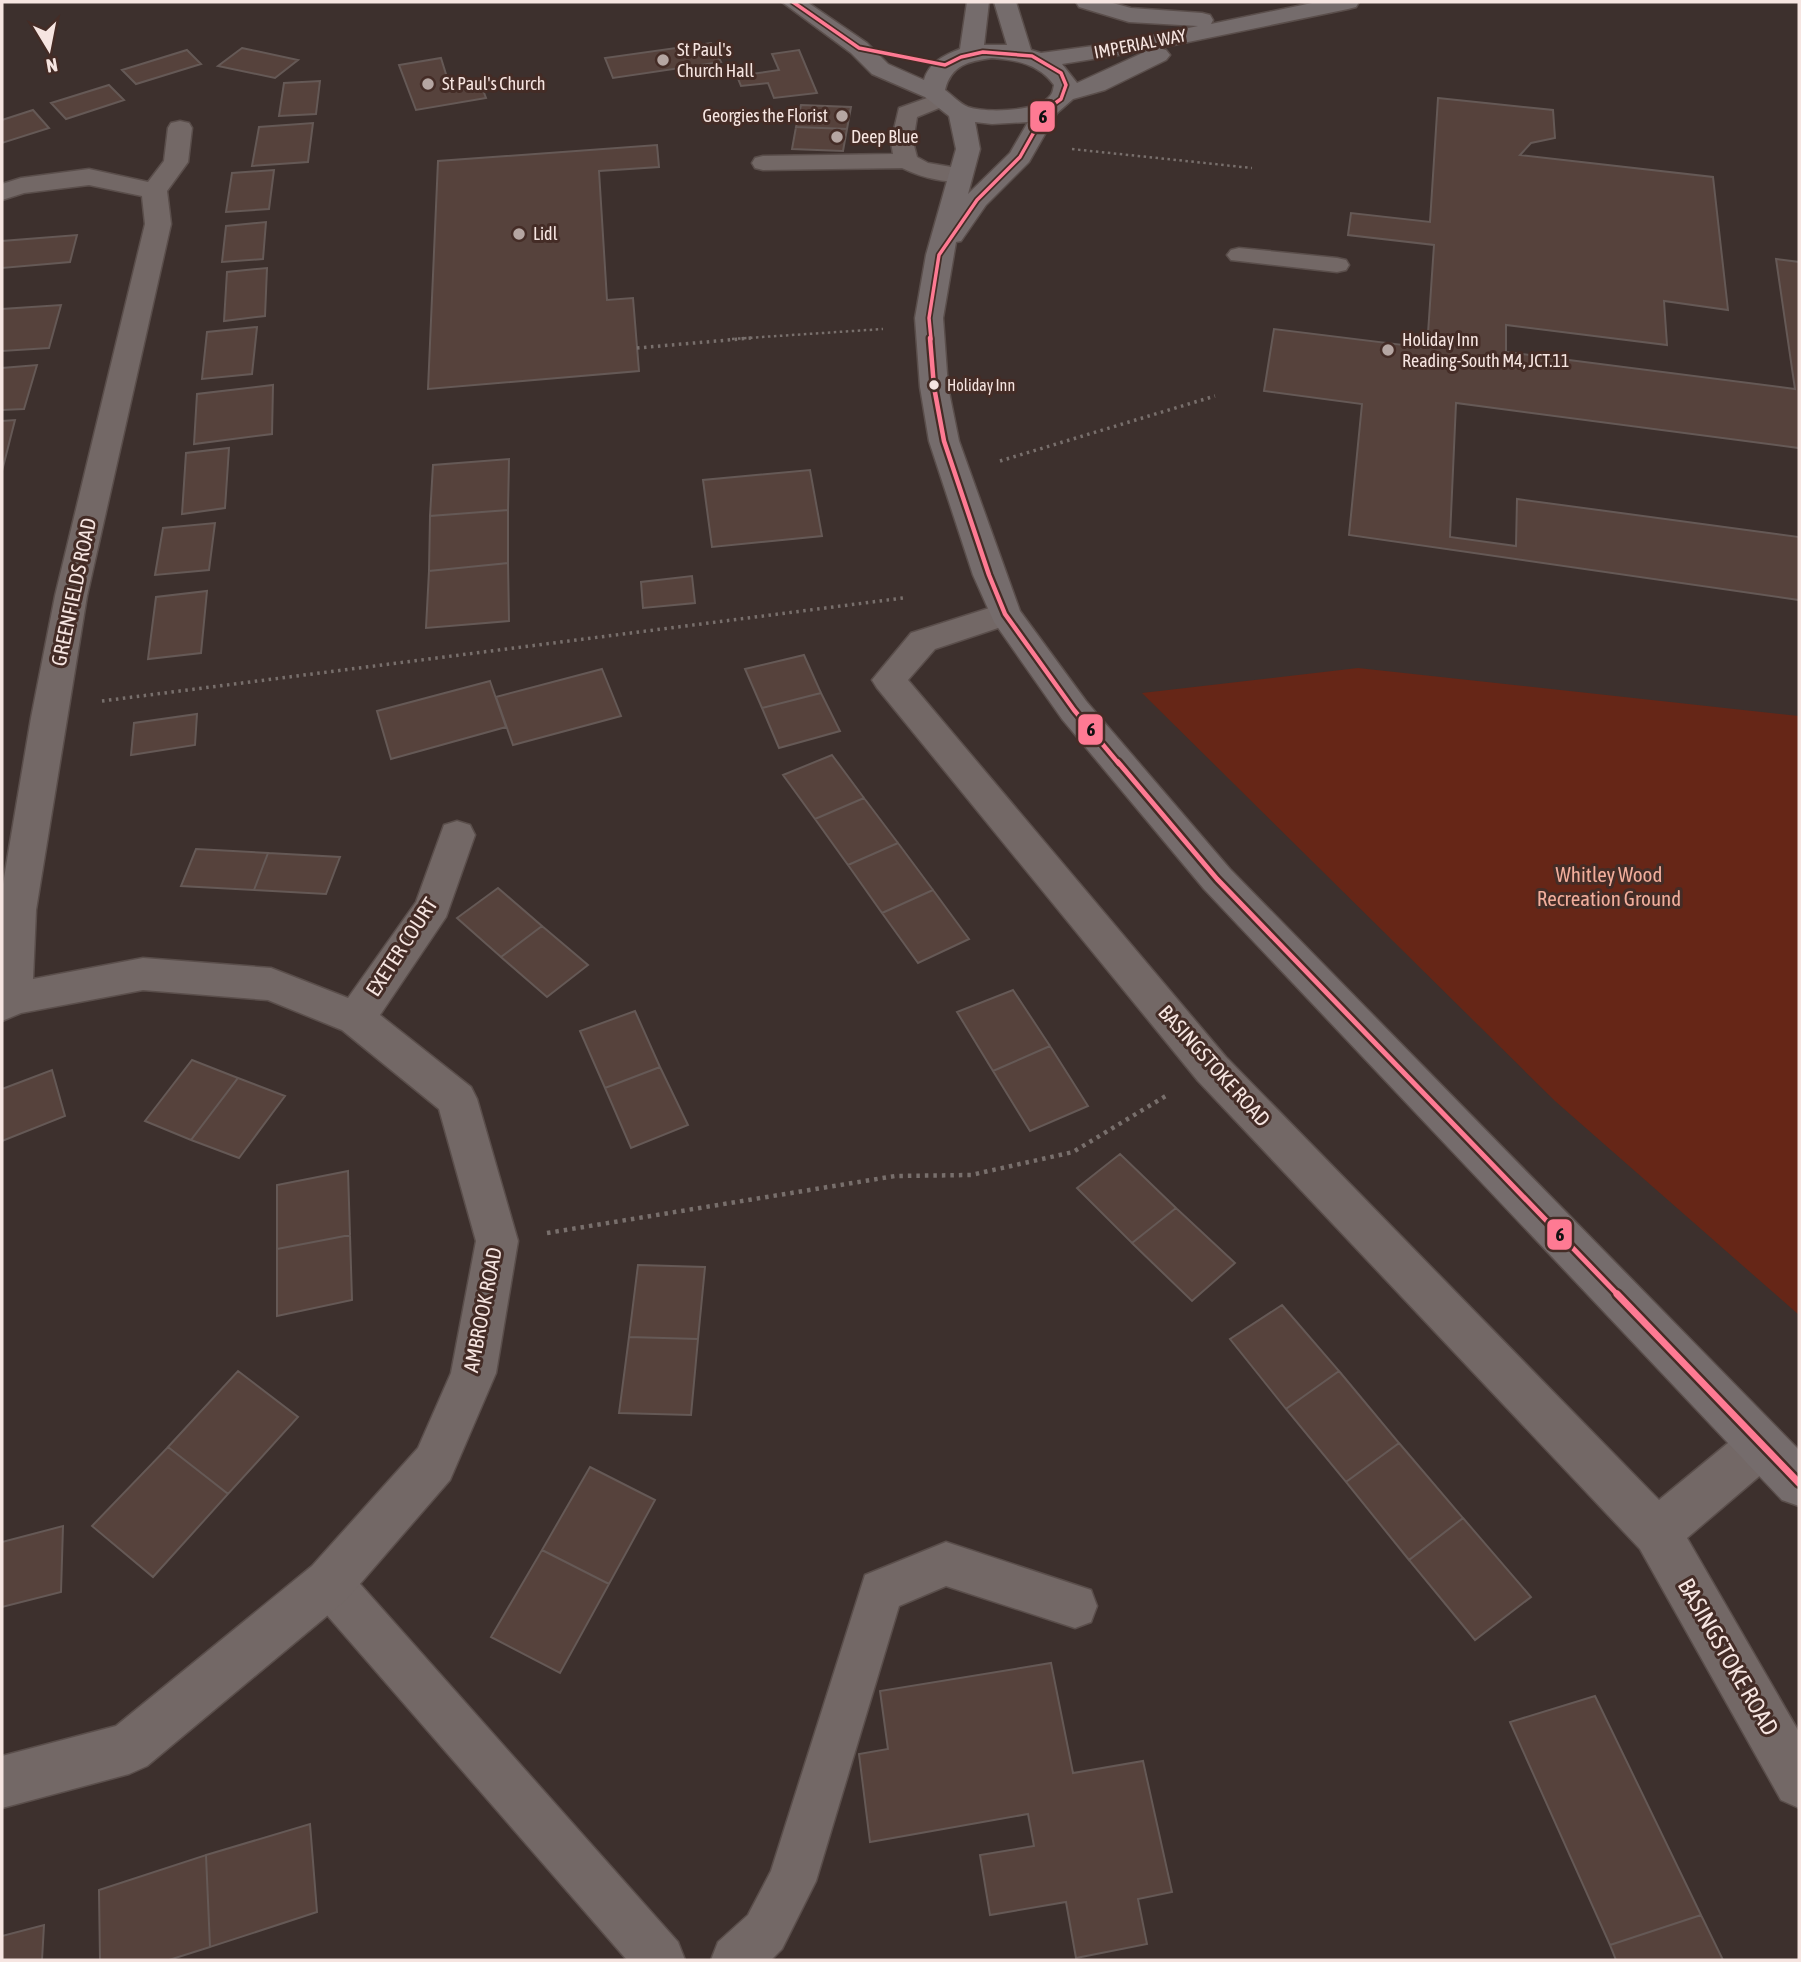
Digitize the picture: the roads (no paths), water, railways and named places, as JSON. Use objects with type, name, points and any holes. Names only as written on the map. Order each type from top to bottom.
[{"type":"main road","name":"IMPERIAL WAY","points":[[793,2],[859,48],[880,69],[945,102],[992,117],[1023,116],[1097,85],[1141,62],[1249,22]]},
{"type":"main road","points":[[971,55],[978,2]]},
{"type":"main road","points":[[939,255],[977,200],[1020,157],[1066,85],[1061,74],[1032,57],[1005,2]]},
{"type":"main road","points":[[1087,2],[1129,15],[1249,22]]},
{"type":"main road","name":"IMPERIAL WAY","points":[[945,65],[971,55],[1000,51],[1032,57],[1123,49],[1348,2]]},
{"type":"main road","points":[[859,48],[945,65]]},
{"type":"main road","points":[[945,65],[935,74],[945,102],[968,149],[939,255],[929,318],[934,387],[944,441],[989,575],[1005,614],[1074,710],[1217,879],[1799,1483]]},
{"type":"street","points":[[2,192],[21,186],[89,177],[154,191],[176,162],[180,128]]},
{"type":"street","name":"GREENFIELDS ROAD","points":[[8,1002],[17,910],[48,718],[71,596],[158,224],[154,191]]},
{"type":"street","name":"BASINGSTOKE ROAD","points":[[1005,614],[923,641],[889,680],[1212,1069],[1657,1532],[1799,1782]]},
{"type":"street","name":"EXETER COURT","points":[[356,1018],[433,907],[457,835]]},
{"type":"street","name":"AMBROOK ROAD","points":[[2,1782],[128,1748],[329,1583],[434,1464],[472,1373],[498,1241],[457,1100],[356,1018],[271,984],[143,974],[8,1002]]},
{"type":"street","points":[[1657,1532],[1761,1445]]},
{"type":"lane","points":[[906,161],[902,142],[907,113],[945,102]]},
{"type":"lane","points":[[763,163],[906,161],[922,169],[961,175]]},
{"type":"lane","points":[[1239,255],[1337,265]]},
{"type":"lane","points":[[736,1960],[765,1932],[792,1881],[881,1591],[946,1564],[1075,1606]]},
{"type":"lane","points":[[329,1583],[660,1960]]},
{"type":"place","name":"St Paul's Church Hall","points":[[663,60]]},
{"type":"place","name":"St Paul's Church","points":[[428,84]]},
{"type":"place","name":"Georgies the Florist","points":[[842,116]]},
{"type":"place","name":"Deep Blue","points":[[837,137]]},
{"type":"place","name":"Lidl","points":[[519,234]]},
{"type":"place","name":"Holiday Inn Reading-South M4, JCT.11","points":[[1388,350]]},
{"type":"place","name":"Holiday Inn","points":[[934,385]]},
{"type":"park label","name":"Whitley Wood Recreation Ground","points":[[1609,887]]}]
